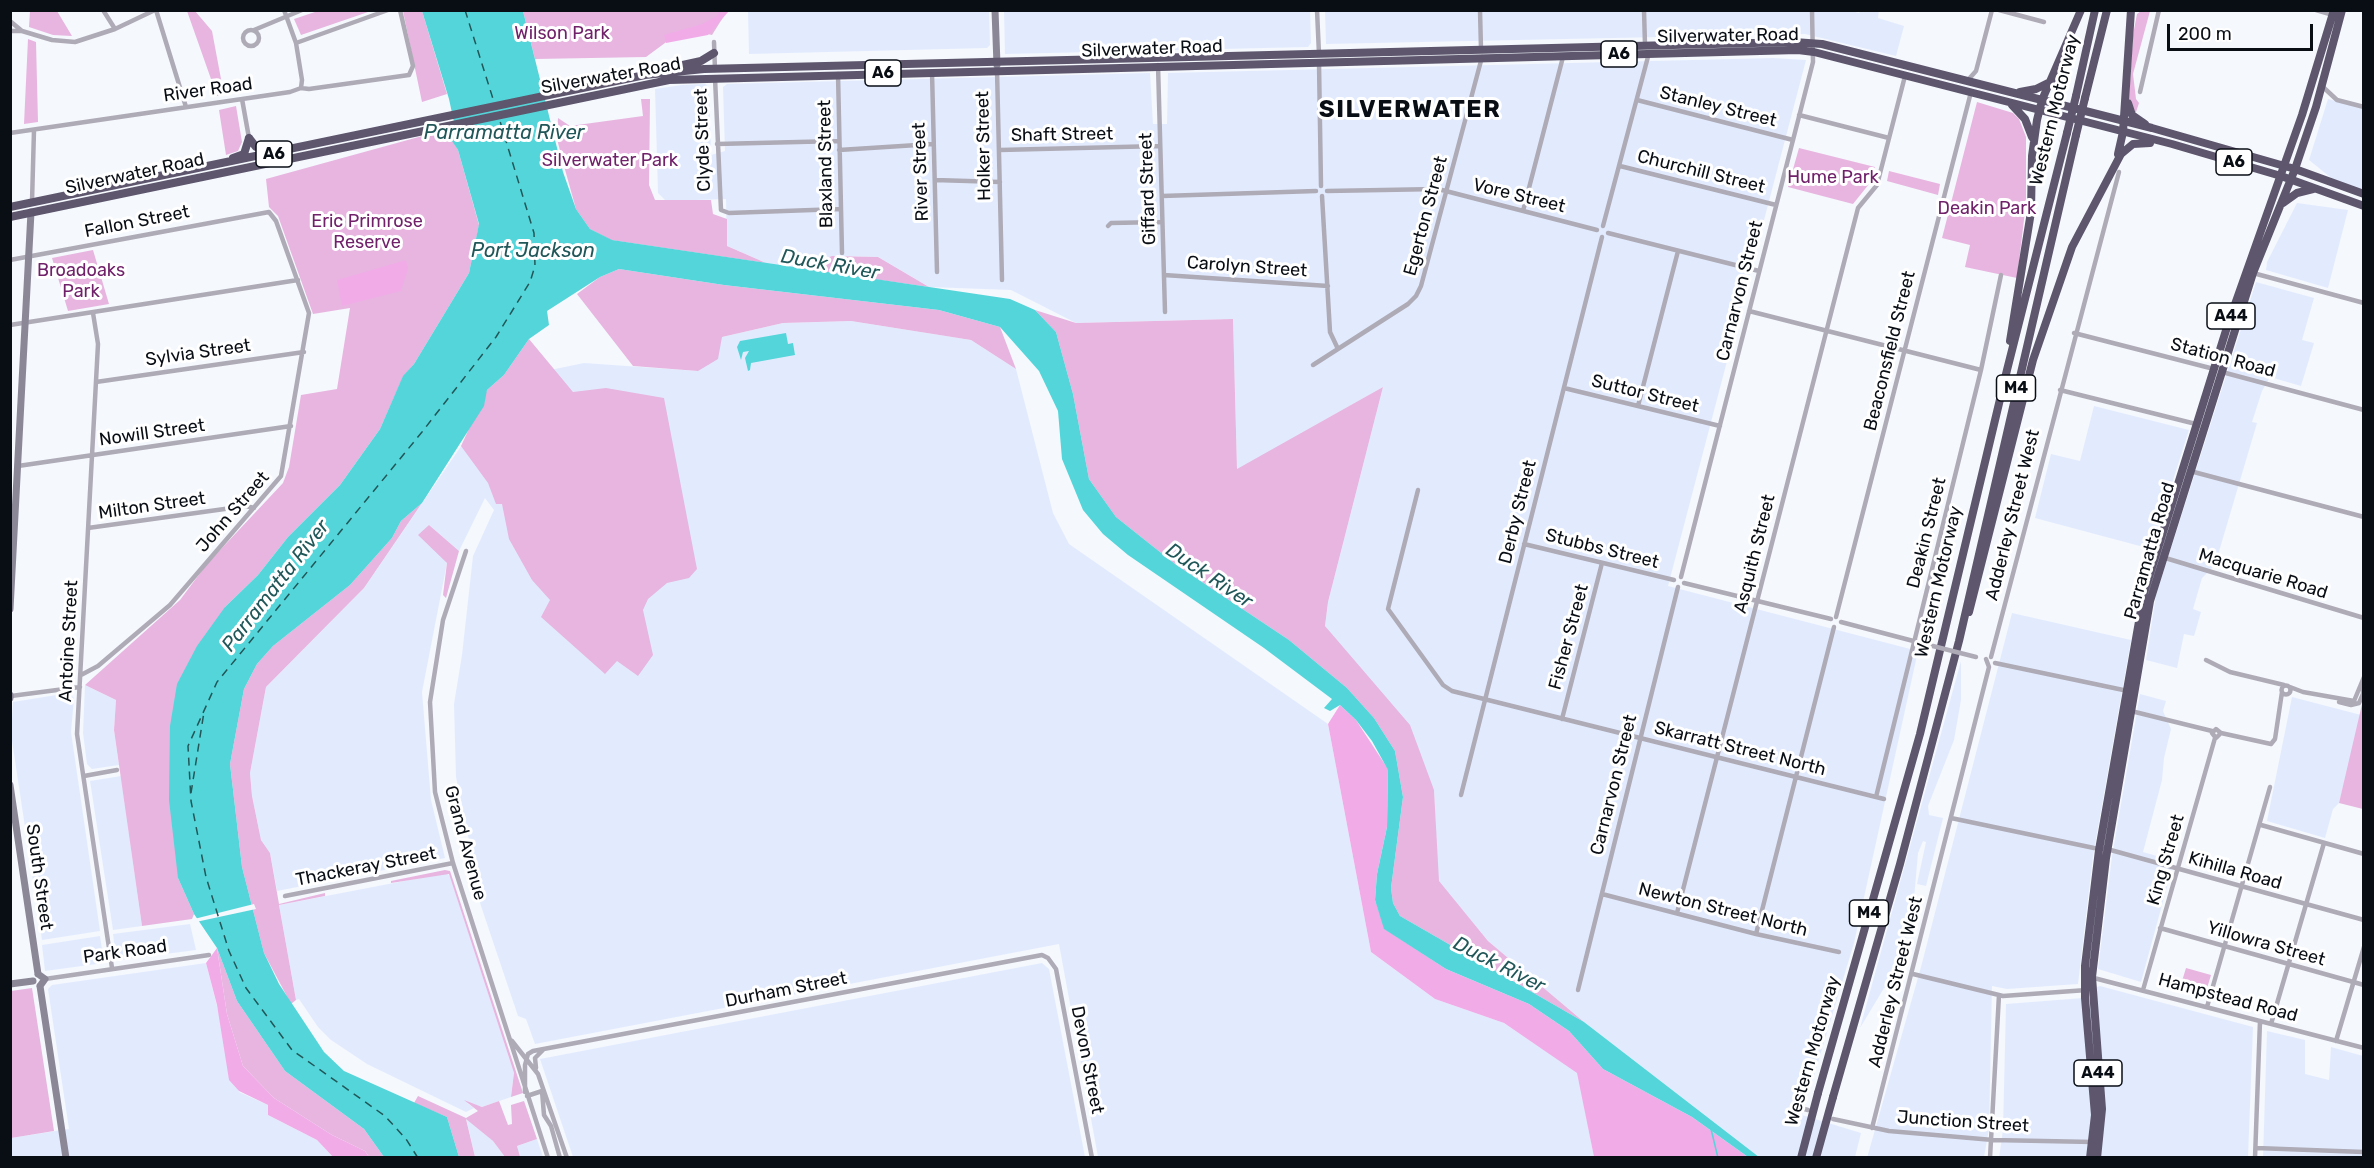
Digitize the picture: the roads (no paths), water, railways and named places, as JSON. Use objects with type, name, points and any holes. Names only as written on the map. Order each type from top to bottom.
[{"type":"highway","points":[[2007,370],[2011,330],[2031,212],[2033,140],[2042,100],[2081,10]]},
{"type":"highway","name":"Western Motorway","points":[[1816,1158],[1900,864],[1959,641],[2080,97],[2096,10]]},
{"type":"highway","name":"Western Motorway","points":[[2080,97],[2107,10]]},
{"type":"highway","points":[[2123,132],[2131,10]]},
{"type":"highway","name":"Parramatta Road","points":[[2090,1158],[2095,1106],[2088,977],[2103,849],[2130,692],[2159,556],[2196,424],[2295,170],[2322,87],[2342,10]]},
{"type":"highway","name":"Parramatta Road","points":[[2159,556],[2190,471],[2217,370],[2334,13]]},
{"type":"highway","points":[[2130,24],[2128,107],[2136,118],[2163,132]]},
{"type":"highway","name":"Silverwater Road","points":[[1814,47],[1905,76],[2186,148],[2291,180]]},
{"type":"highway","name":"Silverwater Road","points":[[10,207],[32,208],[644,80],[715,72],[1647,49],[1814,47],[2042,100],[2284,166]]},
{"type":"highway","name":"Silverwater Road","points":[[1481,53],[1563,55],[1647,49]]},
{"type":"highway","points":[[644,80],[701,61],[714,53]]},
{"type":"highway","name":"Silverwater Road","points":[[715,72],[838,74],[932,72],[997,66],[1158,65],[1319,57]]},
{"type":"highway","points":[[2008,92],[2030,92],[2052,81]]},
{"type":"highway","points":[[2011,104],[2025,118],[2033,140]]},
{"type":"highway","name":"Silverwater Road","points":[[10,217],[32,208],[190,170],[430,124]]},
{"type":"highway","name":"M4","points":[[2117,168],[2123,132]]},
{"type":"highway","name":"Western Motorway","points":[[1801,1158],[1920,734],[2007,370],[2071,134]]},
{"type":"highway","points":[[249,138],[260,150],[278,153]]},
{"type":"highway","points":[[190,170],[194,167],[240,156],[246,150],[249,138]]},
{"type":"highway","name":"M4","points":[[1959,641],[1971,604],[2049,308],[2072,247],[2127,148],[2136,143],[2186,148]]},
{"type":"highway","name":"A6","points":[[2284,166],[2364,194]]},
{"type":"highway","name":"A6","points":[[2291,180],[2364,206]]},
{"type":"highway","points":[[2283,203],[2297,193],[2313,189]]},
{"type":"highway","name":"Parramatta Road","points":[[2103,849],[2131,711],[2130,692]]},
{"type":"highway","name":"Parramatta Road","points":[[2087,990],[2102,1109],[2097,1158]]},
{"type":"street","points":[[103,10],[115,29]]},
{"type":"street","points":[[10,31],[22,31],[63,42],[87,39],[155,10],[186,107]]},
{"type":"street","points":[[254,30],[285,13],[302,10]]},
{"type":"street","points":[[296,43],[388,10]]},
{"type":"street","name":"River Road","points":[[10,133],[290,92],[301,88],[309,89],[409,75],[413,66],[400,10]]},
{"type":"street","name":"Holker Street","points":[[996,10],[1002,280]]},
{"type":"street","points":[[1316,191],[1321,186],[1317,10]]},
{"type":"street","name":"Egerton Street","points":[[1313,365],[1408,304],[1416,296],[1421,286],[1481,53],[1480,10]]},
{"type":"street","points":[[1608,233],[1602,237],[1597,230],[1603,226],[1637,100],[1647,49],[1644,10]]},
{"type":"street","name":"Carnarvon Street","points":[[1681,577],[1799,115],[1814,47],[1812,10]]},
{"type":"street","points":[[1966,82],[1976,71],[1992,10]]},
{"type":"street","points":[[1999,10],[2044,22]]},
{"type":"street","points":[[2140,92],[2159,10]]},
{"type":"street","points":[[2316,10],[2334,13]]},
{"type":"street","points":[[285,13],[296,43],[302,80],[301,88]]},
{"type":"street","points":[[10,21],[22,31]]},
{"type":"street","name":"Clyde Street","points":[[714,42],[721,210],[729,213],[840,209]]},
{"type":"street","points":[[1523,211],[1563,55]]},
{"type":"street","name":"Giffard Street","points":[[1158,65],[1165,312]]},
{"type":"street","name":"River Street","points":[[932,72],[937,272]]},
{"type":"street","name":"Blaxland Street","points":[[838,74],[842,253]]},
{"type":"street","points":[[1799,115],[1889,138],[1905,76]]},
{"type":"street","points":[[2322,87],[2327,94],[2337,100],[2364,107]]},
{"type":"street","name":"Beaconsfield Street","points":[[1834,618],[1971,92]]},
{"type":"street","points":[[242,99],[249,138]]},
{"type":"street","name":"Stanley Street","points":[[1637,100],[1793,140]]},
{"type":"street","points":[[10,609],[32,208],[30,183],[34,130]]},
{"type":"street","name":"Asquith Street","points":[[1677,914],[1860,202],[1878,185],[1889,138]]},
{"type":"street","points":[[717,144],[839,141]]},
{"type":"street","points":[[839,150],[933,144]]},
{"type":"street","name":"Shaft Street","points":[[1000,150],[1160,146]]},
{"type":"street","name":"Churchill Street","points":[[1620,166],[1776,205]]},
{"type":"street","name":"Adderley Street West","points":[[1988,658],[2117,168]]},
{"type":"street","points":[[935,180],[1000,182]]},
{"type":"street","points":[[1321,186],[1327,191],[1322,196]]},
{"type":"street","name":"Vore Street","points":[[1327,191],[1430,188],[1597,230]]},
{"type":"street","points":[[1162,196],[1316,191],[1322,196],[1330,337],[1338,349]]},
{"type":"street","name":"Fallon Street","points":[[10,260],[269,212]]},
{"type":"street","name":"John Street","points":[[81,675],[98,666],[170,606],[282,474],[309,317],[276,221],[269,212]]},
{"type":"street","points":[[1108,226],[1111,223],[1162,222]]},
{"type":"street","points":[[1603,226],[1608,233],[1759,271]]},
{"type":"street","name":"Derby Street","points":[[1461,795],[1602,237]]},
{"type":"street","points":[[1638,406],[1678,251]]},
{"type":"street","points":[[2253,273],[2364,303]]},
{"type":"street","name":"Carolyn Street","points":[[1164,275],[1328,286]]},
{"type":"street","name":"Deakin Street","points":[[1876,797],[1912,642],[1981,370],[2001,275]]},
{"type":"street","points":[[10,325],[298,280]]},
{"type":"street","points":[[1749,311],[1981,370]]},
{"type":"street","name":"Antoine Street","points":[[93,313],[98,344],[77,734],[112,968]]},
{"type":"street","name":"Station Road","points":[[2074,333],[2364,410]]},
{"type":"street","name":"Sylvia Street","points":[[96,382],[303,351]]},
{"type":"street","name":"Suttor Street","points":[[1564,388],[1720,426]]},
{"type":"street","points":[[2060,390],[2196,424]]},
{"type":"street","name":"Nowill Street","points":[[18,466],[291,426]]},
{"type":"street","points":[[2190,471],[2364,517]]},
{"type":"street","name":"Skarratt Street North","points":[[1418,490],[1388,609],[1443,685],[1452,691],[1884,799]]},
{"type":"street","name":"Milton Street","points":[[88,528],[246,506],[254,508]]},
{"type":"street","name":"Stubbs Street","points":[[1524,544],[1674,580]]},
{"type":"street","name":"Grand Avenue","points":[[466,551],[443,620],[430,702],[435,792],[453,863],[548,1158]]},
{"type":"street","name":"Macquarie Road","points":[[2159,556],[2364,618]]},
{"type":"street","name":"Fisher Street","points":[[1562,719],[1602,563]]},
{"type":"street","points":[[1684,583],[1678,588],[1674,580],[1681,577],[1684,583],[1756,602],[1834,618],[1912,642],[1988,658],[1995,663],[2130,692]]},
{"type":"street","name":"Carnarvon Street","points":[[1578,990],[1678,588]]},
{"type":"street","points":[[1756,934],[1834,627],[1834,618]]},
{"type":"street","points":[[1834,627],[1841,622]]},
{"type":"street","points":[[1988,658],[1989,667],[1995,663]]},
{"type":"street","points":[[2206,660],[2230,672],[2286,690],[2328,698],[2358,700],[2363,679]]},
{"type":"street","name":"Adderley Street West","points":[[1872,1128],[1913,974],[1989,667]]},
{"type":"street","points":[[11,697],[80,687]]},
{"type":"street","points":[[2131,711],[2212,731],[2216,729],[2221,733],[2271,744],[2274,742],[2286,690]]},
{"type":"street","points":[[2212,731],[2215,738],[2221,733]]},
{"type":"street","name":"King Street","points":[[2143,990],[2215,738]]},
{"type":"street","points":[[84,776],[117,771]]},
{"type":"street","name":"South Street","points":[[10,785],[38,974]]},
{"type":"street","points":[[2207,1007],[2270,788]]},
{"type":"street","name":"Kihilla Road","points":[[1951,818],[2103,849],[2364,920]]},
{"type":"street","points":[[2260,825],[2364,854]]},
{"type":"street","points":[[2271,1024],[2324,843]]},
{"type":"street","name":"Thackeray Street","points":[[285,896],[453,863]]},
{"type":"street","name":"Newton Street North","points":[[1602,894],[1756,934],[1839,952]]},
{"type":"street","name":"Yillowra Street","points":[[2160,928],[2364,985]]},
{"type":"street","points":[[2336,1041],[2364,947]]},
{"type":"street","name":"Park Road","points":[[45,979],[208,955]]},
{"type":"street","name":"Durham Street","points":[[536,1051],[1035,956],[1048,958],[1056,969]]},
{"type":"street","name":"Devon Street","points":[[1056,969],[1092,1158]]},
{"type":"street","points":[[33,981],[38,974],[45,979],[40,986],[66,1158]]},
{"type":"street","points":[[1913,974],[2008,997],[2087,990]]},
{"type":"street","name":"Hampstead Road","points":[[2088,977],[2364,1048]]},
{"type":"street","points":[[10,984],[33,981],[40,986]]},
{"type":"street","points":[[1990,1158],[1993,1140],[1999,995]]},
{"type":"street","points":[[2255,1158],[2260,1021]]},
{"type":"street","name":"Grand Avenue","points":[[508,1033],[538,1074],[555,1130],[567,1158]]},
{"type":"street","points":[[517,1048],[536,1051]]},
{"type":"street","points":[[538,1074],[534,1060],[543,1050]]},
{"type":"street","points":[[536,1051],[526,1058],[526,1094],[538,1094],[542,1087]]},
{"type":"street","points":[[1793,1106],[1808,1110]]},
{"type":"street","name":"Junction Street","points":[[1833,1119],[1872,1128],[1993,1140],[2093,1142]]},
{"type":"street","points":[[541,1135],[555,1130],[560,1158]]},
{"type":"street","points":[[2256,1149],[2364,1152]]},
{"type":"water","name":"Port Jackson","points":[[422,11],[523,11],[563,172],[576,209],[590,229],[612,240],[1010,299],[1035,310],[1056,332],[1073,394],[1089,479],[1116,517],[1175,564],[1289,640],[1347,688],[1374,718],[1395,751],[1403,797],[1391,888],[1393,903],[1400,916],[1584,1022],[1759,1157],[1748,1157],[1692,1117],[1603,1069],[1569,1031],[1529,1004],[1446,969],[1384,929],[1375,900],[1377,874],[1387,827],[1388,770],[1372,741],[1356,720],[1340,705],[1330,711],[1324,708],[1332,699],[1264,648],[1128,555],[1103,534],[1083,510],[1062,459],[1058,411],[1039,371],[1000,327],[939,310],[724,285],[619,269],[600,277],[547,311],[549,325],[529,339],[504,375],[487,390],[484,406],[422,503],[401,521],[392,538],[350,585],[273,646],[257,664],[244,689],[230,764],[242,867],[264,953],[279,984],[324,1052],[344,1071],[447,1117],[459,1157],[384,1157],[364,1129],[285,1071],[237,1001],[217,948],[194,914],[178,878],[169,800],[170,726],[177,684],[197,646],[225,607],[258,575],[288,537],[340,485],[380,429],[403,376],[414,364],[469,273],[479,224],[458,150],[450,138],[455,127],[449,99]]},
{"type":"water","points":[[786,333],[788,344],[793,343],[795,355],[751,363],[748,371],[745,358],[749,351],[743,352],[741,360],[737,347],[740,341]]},
{"type":"waterway","points":[[1711,1129],[1718,1158]]},
{"type":"district","name":"SILVERWATER","points":[[1410,110]]},
{"type":"park label","name":"Wilson Park","points":[[562,34]]},
{"type":"park label","name":"Silverwater Park","points":[[610,161]]},
{"type":"park label","name":"Hume Park","points":[[1833,178]]},
{"type":"park label","name":"Deakin Park","points":[[1987,209]]},
{"type":"park label","name":"Eric Primrose Reserve","points":[[367,232]]},
{"type":"park label","name":"Broadoaks Park","points":[[81,281]]},
{"type":"water label","name":"Parramatta River","points":[[504,133]]},
{"type":"water label","name":"Duck River","points":[[830,265]]},
{"type":"water label","name":"Duck River","points":[[1209,576]]},
{"type":"water label","name":"Parramatta River","points":[[276,586]]},
{"type":"water label","name":"Duck River","points":[[1499,965]]}]
